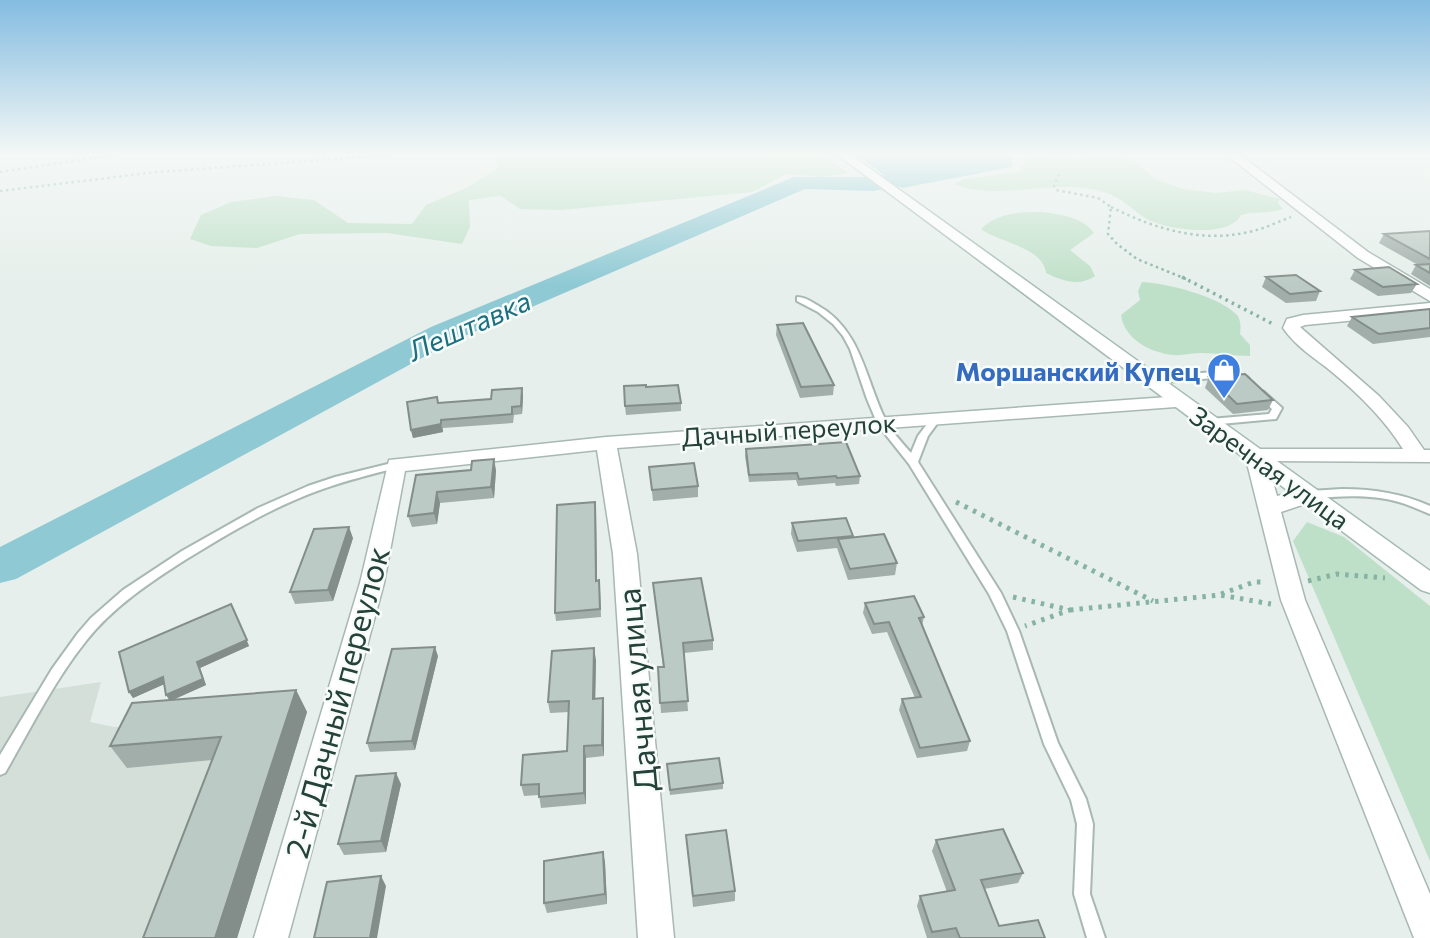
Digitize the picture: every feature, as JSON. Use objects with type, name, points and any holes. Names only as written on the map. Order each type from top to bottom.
[{"type":"street","name":"Заречная улица","points":[[905,199],[1430,584]]},
{"type":"street","points":[[1288,199],[1363,255],[1430,296]]},
{"type":"street","points":[[1424,456],[1401,428],[1291,328],[1293,323],[1303,320],[1430,308]]},
{"type":"street","name":"Дачный переулок","points":[[396,465],[606,443],[937,417],[1182,402]]},
{"type":"street","name":"Дачная улица","points":[[606,443],[625,554],[656,938]]},
{"type":"street","points":[[1424,456],[1255,455],[1268,509],[1297,597],[1430,935]]},
{"type":"street","name":"2-й Дачный переулок","points":[[271,938],[372,583],[396,465]]},
{"type":"street","points":[[1268,509],[1286,500],[1309,495]]},
{"type":"lane","points":[[800,299],[825,312],[841,326],[854,347],[880,422],[913,461],[995,593],[1013,631],[1051,744],[1078,799],[1085,824],[1082,894],[1096,938]]},
{"type":"lane","points":[[1153,380],[1226,374],[1245,379],[1277,408],[1273,417],[1210,422]]},
{"type":"lane","points":[[913,461],[923,436],[937,417]]},
{"type":"lane","points":[[0,768],[71,653],[96,621],[126,595],[221,532],[292,495],[337,478],[396,465]]},
{"type":"lane","points":[[1309,495],[1376,492],[1399,497],[1430,510]]},
{"type":"path","points":[[1099,199],[1138,220],[1172,233],[1206,236],[1246,233],[1304,212]]},
{"type":"path","points":[[1111,206],[1108,234],[1116,245],[1134,259],[1195,282],[1300,339]]},
{"type":"path","points":[[930,489],[1153,600]]},
{"type":"path","points":[[1013,631],[1070,610],[1220,594],[1297,597],[1324,575],[1341,572],[1390,578]]},
{"type":"path","points":[[1220,594],[1254,582],[1279,583]]},
{"type":"path","points":[[995,593],[1070,610]]},
{"type":"shaded area","points":[[101,682],[90,722],[114,727],[307,712],[237,938],[0,938],[0,697]]},
{"type":"green space","points":[[255,199],[314,200],[348,223],[412,224],[426,205],[441,199],[479,199],[469,200],[470,227],[462,244],[387,233],[300,234],[257,248],[211,246],[190,239],[201,215],[231,202]]},
{"type":"green space","points":[[505,199],[681,199],[561,210],[520,209]]},
{"type":"green space","points":[[1119,199],[1279,199],[1278,203],[1283,209],[1241,215],[1234,223],[1224,227],[1196,230],[1154,222]]},
{"type":"green space","points":[[1041,212],[1077,220],[1094,233],[1070,250],[1090,266],[1095,276],[1077,282],[1052,276],[1046,273],[1043,264],[1029,251],[981,229],[1001,217]]},
{"type":"green space","points":[[1142,282],[1191,292],[1228,307],[1239,318],[1240,334],[1250,345],[1250,356],[1201,353],[1173,355],[1140,343],[1127,331],[1121,315],[1140,300],[1138,291]]},
{"type":"green space","points":[[1307,522],[1344,537],[1430,606],[1430,861],[1293,541]]},
{"type":"building","points":[[1430,231],[1430,259],[1384,234]]},
{"type":"building","points":[[1430,264],[1430,273],[1416,265]]},
{"type":"building","points":[[1389,267],[1417,284],[1383,287],[1355,270]]},
{"type":"building","points":[[1296,275],[1320,291],[1290,294],[1266,277]]},
{"type":"building","points":[[1430,309],[1430,328],[1379,334],[1352,317]]},
{"type":"building","points":[[803,323],[834,385],[801,387],[777,325]]},
{"type":"building","points":[[1245,374],[1273,400],[1237,404],[1209,377]]},
{"type":"building","points":[[678,385],[681,403],[625,406],[624,386]]},
{"type":"building","points":[[522,388],[521,406],[512,407],[512,414],[441,420],[441,424],[411,430],[407,402],[437,397],[438,403],[491,399],[492,390]]},
{"type":"building","points":[[846,442],[860,476],[799,479],[797,473],[749,475],[746,449]]},
{"type":"building","points":[[494,459],[491,487],[437,492],[434,513],[408,516],[416,475],[471,470],[472,461]]},
{"type":"building","points":[[694,463],[698,486],[652,490],[649,467]]},
{"type":"building","points":[[595,502],[596,581],[599,580],[600,609],[555,613],[557,505]]},
{"type":"building","points":[[846,518],[853,536],[798,541],[792,523]]},
{"type":"building","points":[[349,527],[328,590],[290,592],[314,529]]},
{"type":"building","points":[[884,534],[897,563],[850,569],[838,539]]},
{"type":"building","points":[[701,578],[713,640],[683,643],[688,701],[660,703],[658,667],[664,667],[653,583]]},
{"type":"building","points":[[914,596],[924,617],[919,618],[970,741],[920,748],[902,699],[921,697],[889,622],[874,624],[865,603]]},
{"type":"building","points":[[231,604],[247,640],[197,662],[203,679],[166,695],[163,677],[129,692],[119,652]]},
{"type":"building","points":[[435,647],[412,741],[367,743],[392,649]]},
{"type":"building","points":[[594,648],[593,699],[603,698],[602,745],[584,746],[584,793],[539,797],[539,784],[521,785],[523,755],[567,751],[569,701],[548,702],[552,651]]},
{"type":"building","points":[[296,690],[215,938],[143,938],[221,737],[110,746],[132,703]]},
{"type":"building","points":[[719,758],[723,783],[670,790],[667,764]]},
{"type":"building","points":[[396,773],[381,841],[338,844],[356,776]]},
{"type":"building","points":[[1003,829],[1023,873],[981,880],[999,926],[1038,920],[1045,938],[960,938],[956,928],[932,932],[920,896],[955,890],[936,840]]},
{"type":"building","points":[[726,830],[735,891],[693,896],[686,835]]},
{"type":"building","points":[[603,852],[605,894],[544,903],[544,861]]},
{"type":"building","points":[[381,876],[370,938],[314,938],[327,882]]},
{"type":"waterway","name":"Лештавка","points":[[0,567],[442,334],[762,199]]},
{"type":"place","name":"Моршанский Купец","points":[[1224,400]]}]
